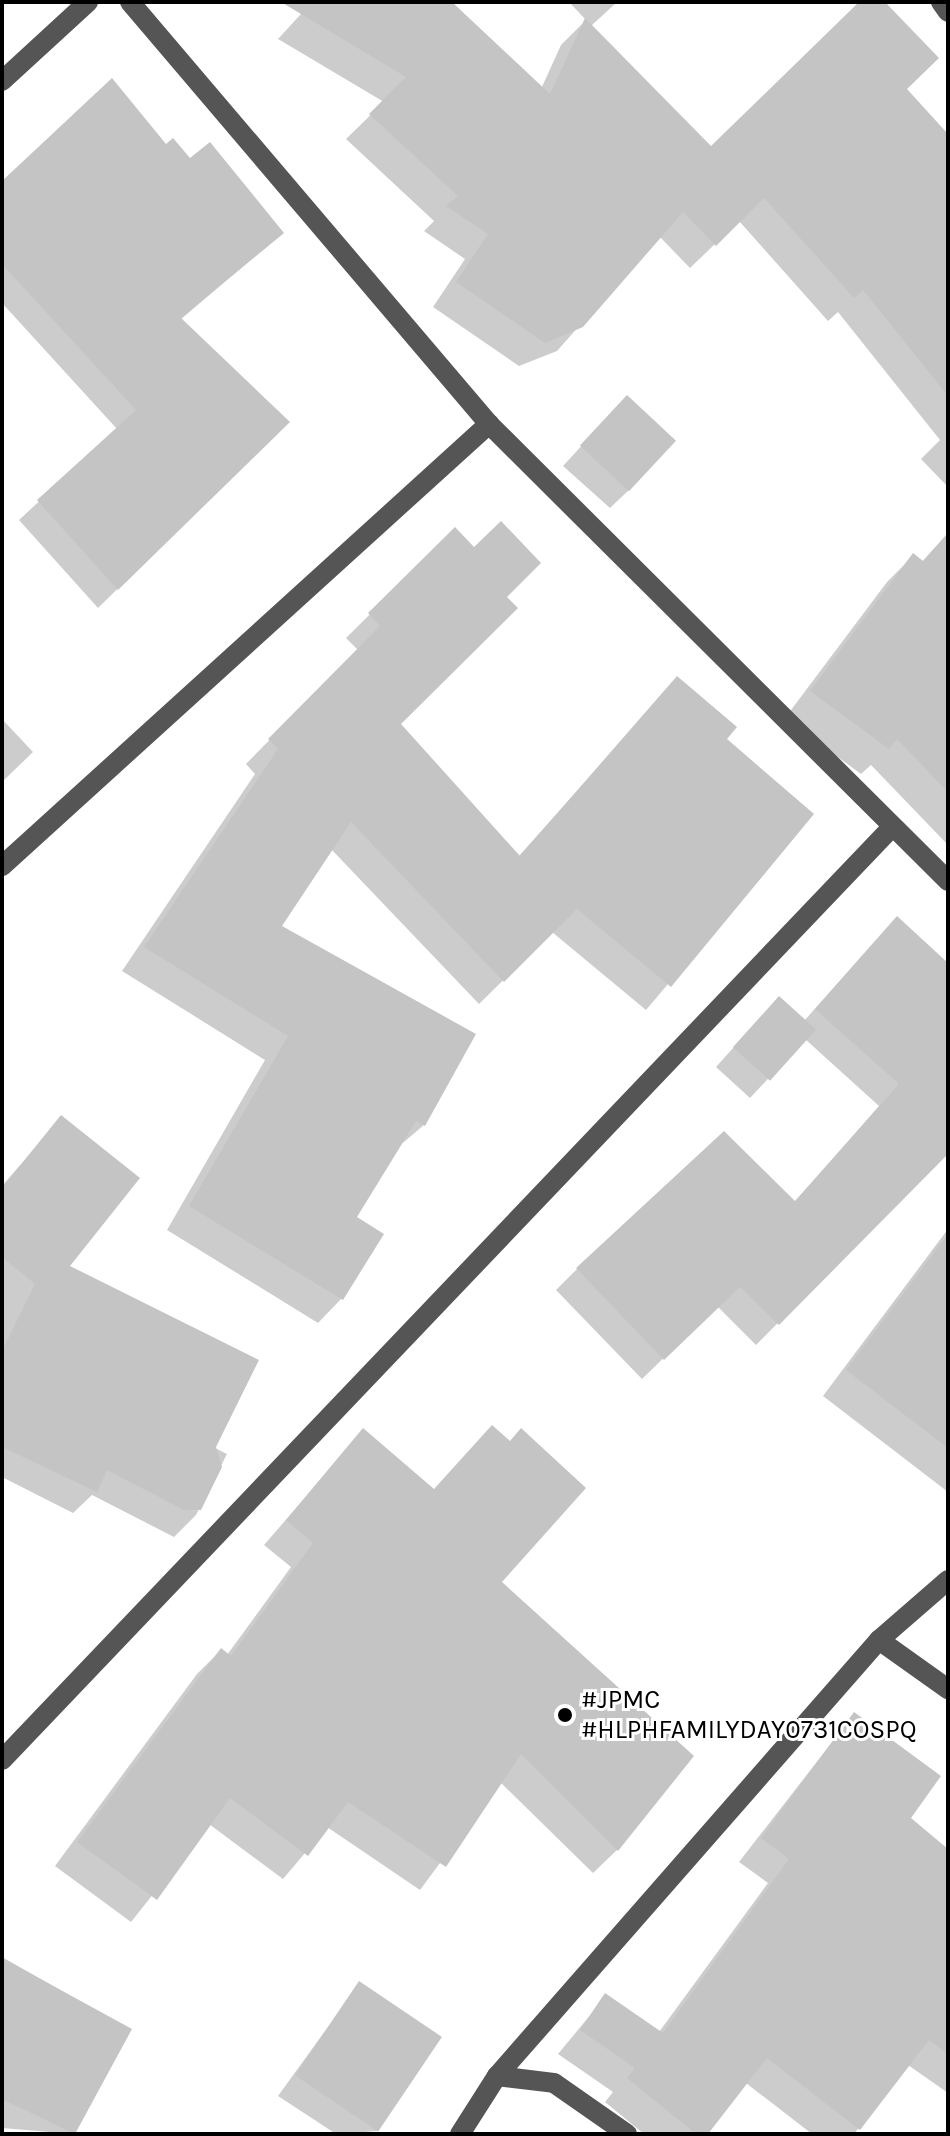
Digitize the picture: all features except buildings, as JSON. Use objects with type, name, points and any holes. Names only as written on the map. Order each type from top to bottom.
[{"type":"street","points":[[2,81],[88,2]]},
{"type":"street","points":[[130,2],[489,424],[891,828],[948,881]]},
{"type":"street","points":[[941,2],[948,12]]},
{"type":"street","points":[[2,866],[489,424]]},
{"type":"street","points":[[2,1760],[891,828]]},
{"type":"street","points":[[460,2134],[497,2076],[879,1640],[948,1580]]},
{"type":"street","points":[[879,1640],[948,1689]]},
{"type":"street","points":[[497,2076],[554,2083],[627,2134]]},
{"type":"place","name":"#JPMC #HLPHFAMILYDAY0731COSPQ","points":[[565,1715]]}]
